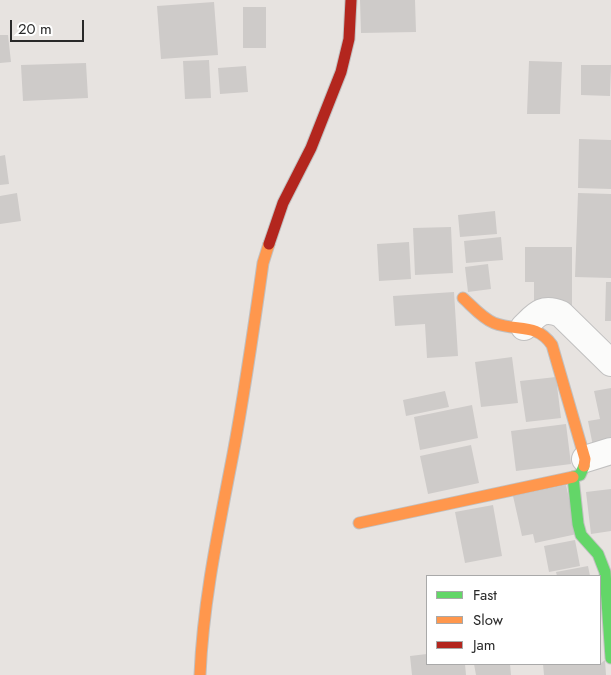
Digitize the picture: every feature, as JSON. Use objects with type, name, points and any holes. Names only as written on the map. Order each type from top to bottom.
[{"type":"street","points":[[200,675],[201,651],[216,545],[246,383],[263,263],[283,203],[323,122],[341,72],[349,39],[351,0]]},
{"type":"street","points":[[463,298],[490,320],[498,324],[524,327],[544,333],[552,345],[579,468],[578,524],[581,535],[598,554],[605,572],[611,658]]},
{"type":"street","points":[[524,327],[537,314],[545,311],[561,314],[611,363]]},
{"type":"street","points":[[360,523],[579,468],[611,451]]},
{"type":"building","points":[[360,0],[415,0],[416,32],[361,33]]},
{"type":"building","points":[[214,2],[218,55],[161,59],[157,6]]},
{"type":"building","points":[[243,7],[266,7],[266,48],[243,48]]},
{"type":"building","points":[[0,35],[8,35],[11,62],[0,63]]},
{"type":"building","points":[[209,60],[211,98],[185,99],[183,61]]},
{"type":"building","points":[[529,61],[562,62],[560,114],[527,114]]},
{"type":"building","points":[[86,63],[88,98],[23,101],[21,65]]},
{"type":"building","points":[[581,65],[611,65],[610,96],[581,95]]},
{"type":"building","points":[[246,66],[248,92],[220,94],[218,68]]},
{"type":"building","points":[[579,139],[611,140],[611,189],[578,188]]},
{"type":"building","points":[[5,155],[9,184],[0,185],[0,156]]},
{"type":"building","points":[[17,193],[21,221],[0,224],[0,196]]},
{"type":"building","points":[[578,193],[611,194],[611,278],[575,277]]},
{"type":"building","points":[[495,211],[497,234],[460,237],[458,215]]},
{"type":"building","points":[[451,227],[453,273],[415,275],[413,228]]},
{"type":"building","points":[[501,237],[503,260],[466,263],[464,241]]},
{"type":"building","points":[[409,242],[411,279],[379,281],[377,244]]},
{"type":"building","points":[[525,247],[572,247],[572,305],[534,305],[534,282],[525,282]]},
{"type":"building","points":[[488,264],[491,289],[468,292],[465,267]]},
{"type":"building","points":[[606,282],[611,282],[611,321],[605,321]]},
{"type":"building","points":[[454,292],[458,356],[427,358],[425,324],[395,326],[393,296]]},
{"type":"building","points":[[512,357],[518,403],[481,407],[475,362]]},
{"type":"building","points":[[556,377],[561,418],[526,422],[520,381]]},
{"type":"building","points":[[611,388],[611,443],[593,446],[588,421],[600,419],[594,391]]},
{"type":"building","points":[[445,391],[449,407],[406,416],[403,400]]},
{"type":"building","points":[[472,405],[478,438],[420,450],[414,417]]},
{"type":"building","points":[[566,424],[571,464],[516,471],[511,431]]},
{"type":"building","points":[[471,445],[479,483],[428,494],[420,456]]},
{"type":"building","points":[[566,485],[577,534],[535,543],[533,534],[522,536],[513,496]]},
{"type":"building","points":[[611,489],[611,531],[591,534],[586,492]]},
{"type":"building","points":[[493,505],[502,556],[465,563],[455,512]]},
{"type":"building","points":[[575,540],[580,566],[549,572],[544,546]]},
{"type":"building","points":[[588,566],[590,575],[557,575],[556,572]]},
{"type":"building","points":[[426,654],[426,665],[465,665],[466,675],[412,675],[410,656]]},
{"type":"building","points":[[605,660],[606,675],[544,675],[543,665],[601,665]]},
{"type":"building","points":[[474,665],[510,665],[511,675],[476,675]]},
{"type":"traffic: fast","points":[[584,466],[580,475],[573,477],[578,524],[581,535],[598,554],[605,572],[611,658]]},
{"type":"traffic: slow","points":[[200,675],[204,620],[212,564],[241,406],[263,263],[269,244]]},
{"type":"traffic: slow","points":[[463,298],[490,321],[502,326],[533,330],[546,338],[552,345],[585,459],[584,466]]},
{"type":"traffic: slow","points":[[359,523],[573,477]]},
{"type":"traffic: jam","points":[[269,244],[283,203],[311,148],[341,72],[349,39],[351,0]]}]
